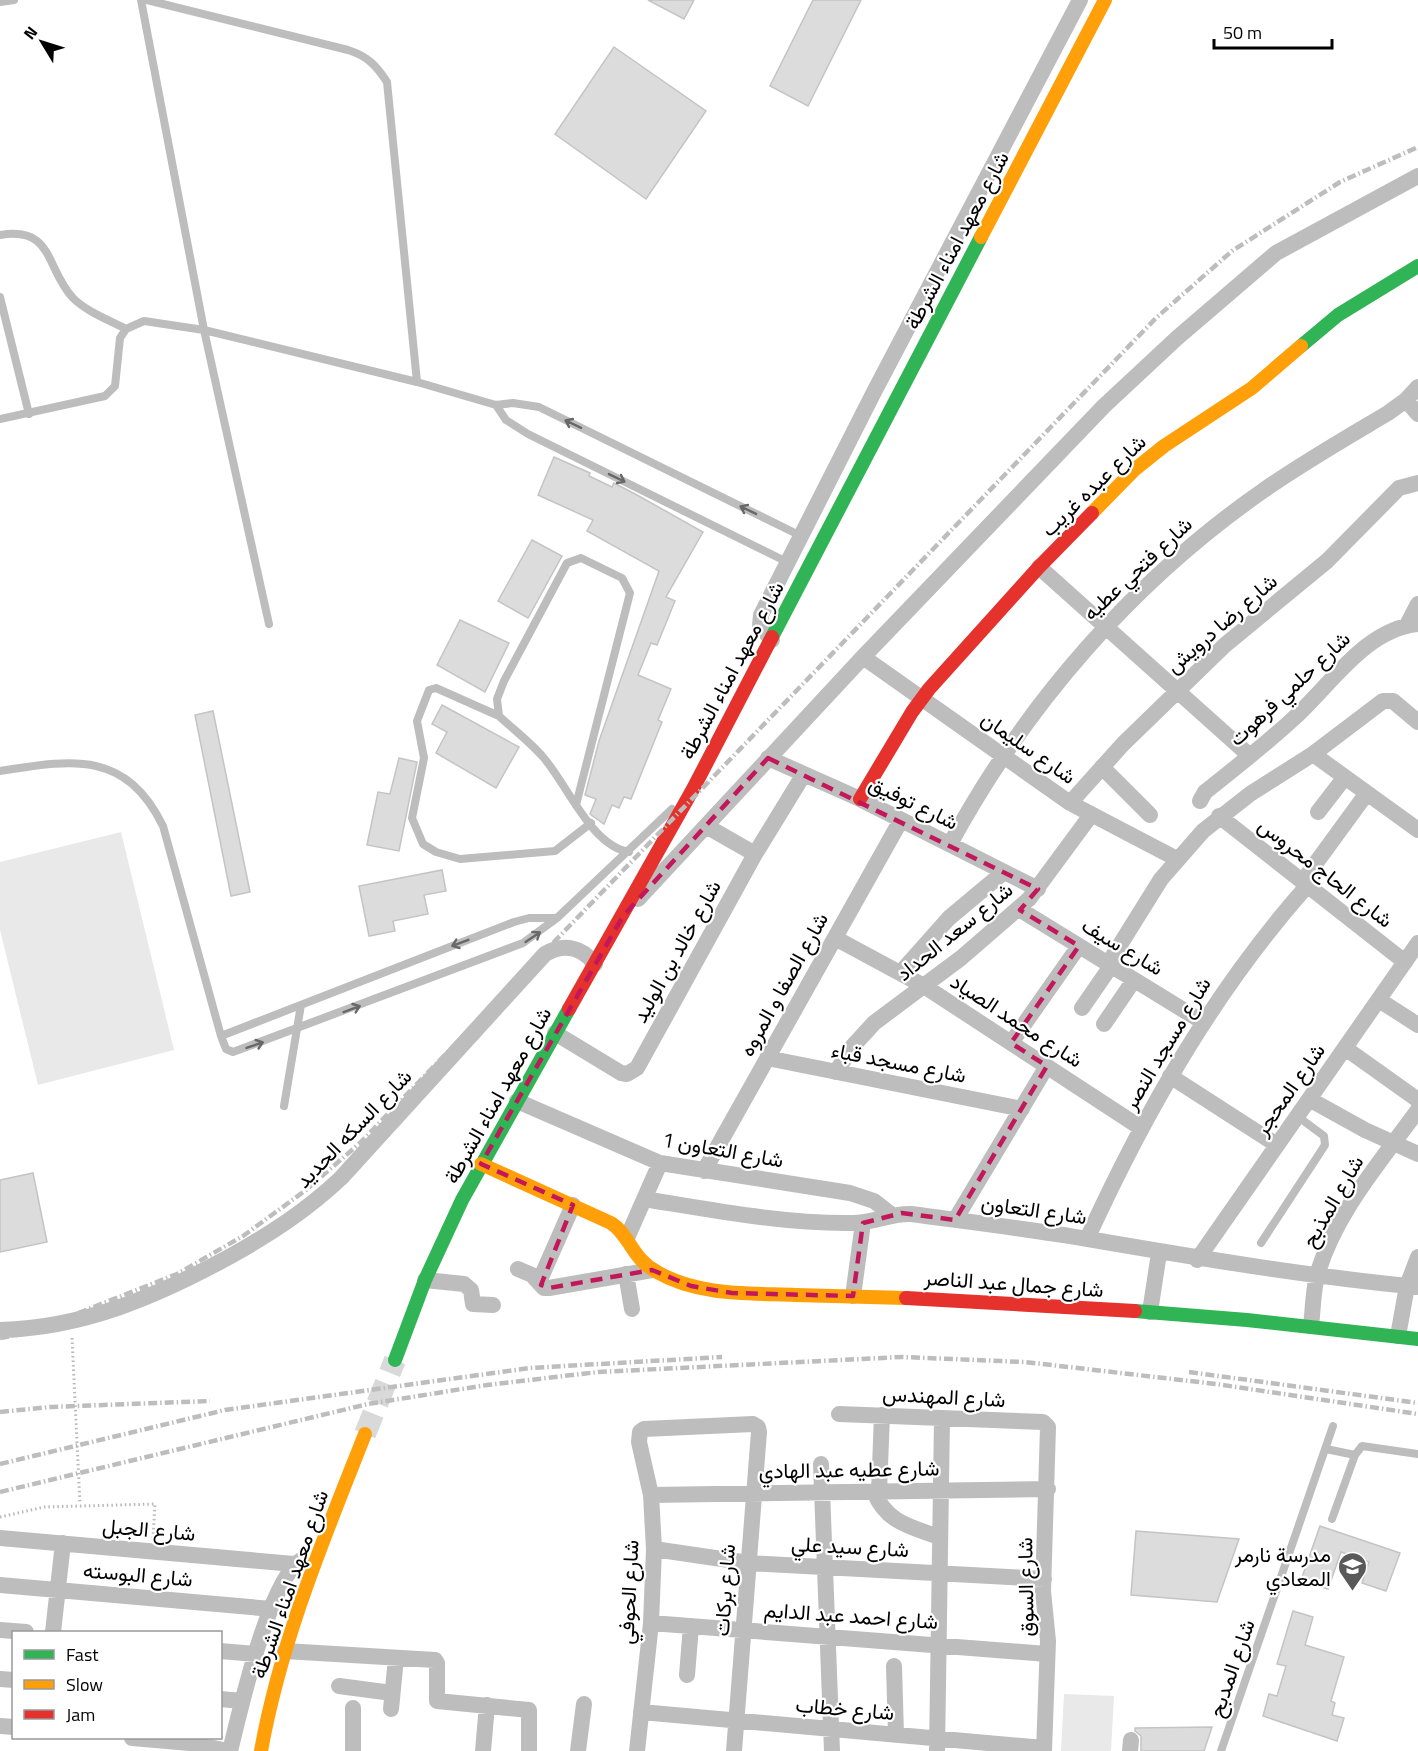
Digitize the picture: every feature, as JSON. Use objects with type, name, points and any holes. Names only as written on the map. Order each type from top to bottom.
[{"type":"street","points":[[772,640],[759,622],[801,536],[1080,0]]},
{"type":"street","name":"شارع معهد امناء الشرطة","points":[[395,1360],[425,1280],[481,1164],[693,789],[1106,0]]},
{"type":"street","points":[[623,916],[863,657],[1104,406],[1254,269],[1299,239],[1418,176]]},
{"type":"street","points":[[947,255],[966,266]]},
{"type":"street","name":"شارع عبده غريب","points":[[860,799],[921,699],[1107,495],[1164,446],[1252,388],[1338,315],[1418,266]]},
{"type":"street","name":"شارع فتحي عطيه","points":[[950,844],[1003,756],[1105,626],[1208,531],[1264,489],[1406,400],[1418,387]]},
{"type":"street","points":[[1406,400],[1418,414]]},
{"type":"street","name":"شارع رضا درويش","points":[[1070,803],[1102,766],[1225,645],[1327,561],[1388,497],[1412,483]]},
{"type":"street","points":[[1039,567],[1250,756]]},
{"type":"street","points":[[1413,625],[1418,604]]},
{"type":"street","name":"شارع حلمي فرهوت","points":[[1200,801],[1205,792],[1295,718],[1359,653],[1381,636],[1413,625]]},
{"type":"street","name":"شارع سليمان","points":[[863,657],[1070,803],[1177,859]]},
{"type":"street","points":[[1082,1008],[1150,896],[1177,859],[1219,816],[1313,754],[1385,700],[1393,701],[1418,722]]},
{"type":"street","points":[[1313,754],[1418,830]]},
{"type":"street","name":"شارع توفيق","points":[[768,758],[860,799],[1038,889]]},
{"type":"street","points":[[1102,766],[1150,815]]},
{"type":"street","name":"شارع خالد بن الوليد","points":[[555,1033],[621,1073],[633,1072],[755,854],[804,774]]},
{"type":"street","points":[[1318,812],[1346,777]]},
{"type":"street","name":"شارع مسجد النصر","points":[[1087,1239],[1141,1128],[1203,1022],[1367,793]]},
{"type":"street","name":"شارع سعد الحداد","points":[[836,1072],[862,1034],[990,935],[1019,909],[1038,889],[1091,815]]},
{"type":"street","name":"شارع الحاج محروس","points":[[1219,816],[1405,962]]},
{"type":"street","name":"شارع الصفا و المروه","points":[[704,1171],[901,820]]},
{"type":"street","points":[[706,826],[755,854]]},
{"type":"street","points":[[901,972],[949,918],[1004,872]]},
{"type":"street","name":"شارع سيف","points":[[1019,909],[1203,1022]]},
{"type":"street","name":"شارع محمد الصياد","points":[[835,938],[924,986],[1141,1128]]},
{"type":"street","name":"شارع المحجر","points":[[1197,1260],[1418,943]]},
{"type":"street","points":[[1011,1043],[1079,946]]},
{"type":"street","name":"شارع السكه الحديد","points":[[0,1330],[81,1319],[121,1309],[176,1286],[265,1238],[306,1209],[340,1178],[545,954],[554,949],[573,948],[581,951],[595,964]]},
{"type":"street","points":[[1104,1024],[1134,980]]},
{"type":"street","points":[[1379,1000],[1418,1025]]},
{"type":"street","points":[[1345,1048],[1418,1100]]},
{"type":"street","name":"شارع مسجد قباء","points":[[767,1058],[1022,1109]]},
{"type":"street","points":[[955,1220],[1047,1066]]},
{"type":"street","points":[[1170,1076],[1277,1145]]},
{"type":"street","points":[[1309,1099],[1394,1144],[1418,1154]]},
{"type":"street","name":"شارع التعاون 1","points":[[517,1101],[660,1163],[850,1192],[874,1201],[892,1215]]},
{"type":"street","name":"شارع المذبح","points":[[1311,1326],[1317,1277],[1327,1248],[1348,1210],[1418,1110]]},
{"type":"street","points":[[627,1238],[660,1163]]},
{"type":"street","name":"شارع جمال عبد الناصر","points":[[481,1164],[618,1226],[627,1238],[634,1254],[652,1270],[691,1286],[732,1293],[921,1298],[1150,1312],[1311,1326],[1418,1339]]},
{"type":"street","name":"شارع التعاون","points":[[644,1198],[783,1218],[863,1222],[892,1215],[911,1214],[1087,1239],[1197,1260],[1317,1277],[1413,1286]]},
{"type":"street","points":[[539,1282],[573,1205]]},
{"type":"street","points":[[854,1296],[863,1222]]},
{"type":"street","points":[[1150,1312],[1159,1252]]},
{"type":"street","points":[[1398,1336],[1413,1286],[1418,1257]]},
{"type":"street","points":[[518,1269],[532,1275],[544,1288],[652,1270]]},
{"type":"street","points":[[626,1274],[632,1309]]},
{"type":"street","points":[[425,1280],[464,1284],[471,1290],[472,1303],[494,1305]]},
{"type":"street","name":"شارع المهندس","points":[[839,1414],[1046,1424]]},
{"type":"street","points":[[882,1415],[877,1492],[886,1514],[896,1522],[939,1538]]},
{"type":"street","points":[[937,1745],[942,1418]]},
{"type":"street","name":"شارع الحوفي","points":[[637,1751],[651,1623],[654,1549],[651,1495],[639,1437],[644,1429],[753,1424],[758,1427],[759,1432]]},
{"type":"street","name":"شارع السوق","points":[[1044,1750],[1047,1654],[1043,1604],[1050,1430],[1046,1424]]},
{"type":"street","name":"شارع بركات","points":[[734,1751],[759,1432]]},
{"type":"street","name":"شارع معهد امناء الشرطة","points":[[261,1751],[270,1701],[285,1651],[365,1434]]},
{"type":"street","points":[[820,1464],[832,1751]]},
{"type":"street","name":"شارع عطيه عبد الهادي","points":[[651,1495],[1048,1489]]},
{"type":"street","name":"شارع الجبل","points":[[0,1538],[294,1564]]},
{"type":"street","points":[[53,1631],[63,1543]]},
{"type":"street","name":"شارع سيد علي","points":[[654,1549],[748,1563],[1044,1579]]},
{"type":"street","points":[[151,1739],[190,1743],[229,1751],[256,1654],[281,1583],[294,1564],[305,1557],[320,1554]]},
{"type":"street","name":"شارع البوسته","points":[[0,1585],[272,1609]]},
{"type":"street","name":"شارع احمد عبد الدايم","points":[[651,1623],[1047,1654]]},
{"type":"street","points":[[687,1675],[691,1626]]},
{"type":"street","points":[[222,1651],[256,1654]]},
{"type":"street","points":[[285,1651],[436,1661],[437,1701],[529,1710],[529,1751]]},
{"type":"street","points":[[339,1686],[392,1701],[396,1658]]},
{"type":"street","points":[[894,1666],[896,1735]]},
{"type":"street","points":[[222,1699],[242,1701]]},
{"type":"street","points":[[578,1751],[584,1704]]},
{"type":"street","points":[[483,1751],[487,1705]]},
{"type":"street","points":[[352,1708],[353,1751]]},
{"type":"street","name":"شارع خطاب","points":[[641,1712],[896,1735],[937,1745],[1044,1750]]},
{"type":"lane","points":[[0,2],[15,0]]},
{"type":"lane","points":[[141,0],[204,330],[269,624]]},
{"type":"lane","points":[[147,0],[348,50],[363,55],[377,66],[387,82],[417,382]]},
{"type":"lane","points":[[0,235],[20,232],[35,238],[74,299],[126,329]]},
{"type":"lane","points":[[0,297],[29,414]]},
{"type":"lane","points":[[0,419],[105,396],[112,392],[117,378],[117,353],[126,329],[144,321],[204,330],[417,382],[496,405],[513,403],[539,407],[801,536]]},
{"type":"lane","points":[[496,405],[506,420],[528,434],[788,562]]},
{"type":"lane","points":[[499,716],[497,699],[504,681],[567,563],[581,558],[622,578],[630,593],[628,604],[576,806]]},
{"type":"lane","points":[[591,824],[555,851],[499,858],[460,859],[436,852],[423,844],[412,818],[424,758],[417,721],[429,690],[436,688],[499,716],[544,758],[591,824],[616,850],[629,852]]},
{"type":"lane","points":[[0,771],[65,762],[83,763],[116,774],[144,796],[163,826],[224,1046],[233,1052],[297,1030],[524,943],[556,918],[629,852],[693,789]]},
{"type":"lane","points":[[221,1036],[514,922],[529,918],[556,918]]},
{"type":"lane","points":[[284,1106],[302,1005]]},
{"type":"lane","points":[[1261,1243],[1325,1145],[1324,1136],[1297,1116]]},
{"type":"lane","name":"شارع المدبح","points":[[1221,1751],[1333,1426]]},
{"type":"lane","points":[[1332,1519],[1355,1455],[1365,1445],[1418,1454]]},
{"type":"lane","points":[[1326,1449],[1355,1455]]},
{"type":"path","points":[[72,1338],[80,1504]]},
{"type":"path","points":[[0,1517],[44,1507],[80,1504],[155,1504],[152,1551]]},
{"type":"highlighted area","points":[[768,758],[1038,889],[1020,910],[1079,946],[1011,1043],[1047,1066],[955,1220],[902,1213],[863,1223],[853,1296],[732,1293],[691,1286],[652,1270],[549,1288],[541,1285],[573,1205],[481,1164],[623,916]]},
{"type":"shaded area","points":[[121,832],[174,1050],[38,1085],[0,930],[0,862]]},
{"type":"shaded area","points":[[1064,1694],[1114,1696],[1111,1751],[1061,1751]]},
{"type":"building","points":[[648,0],[694,0],[684,19]]},
{"type":"building","points":[[813,0],[861,0],[808,106],[770,86]]},
{"type":"building","points":[[614,47],[706,111],[646,199],[555,134]]},
{"type":"building","points":[[554,457],[590,473],[589,476],[612,487],[614,483],[703,532],[666,597],[675,601],[657,645],[651,643],[638,675],[671,689],[658,720],[662,722],[631,799],[624,797],[619,808],[612,805],[604,824],[590,814],[596,799],[585,795],[599,741],[659,571],[587,531],[593,520],[538,495]]},
{"type":"building","points":[[532,540],[562,556],[528,618],[498,601]]},
{"type":"building","points":[[460,620],[509,643],[485,692],[437,665]]},
{"type":"building","points":[[442,705],[519,747],[496,788],[436,753],[447,732],[432,724]]},
{"type":"building","points":[[213,711],[250,892],[231,896],[195,715]]},
{"type":"building","points":[[399,758],[417,762],[399,851],[367,845],[378,792],[390,794]]},
{"type":"building","points":[[442,870],[446,891],[424,895],[428,914],[393,921],[395,931],[369,936],[359,886]]},
{"type":"building","points":[[33,1173],[47,1242],[0,1252],[0,1180]]},
{"type":"building","points":[[1320,1526],[1400,1553],[1386,1591],[1362,1583],[1369,1562],[1341,1552],[1328,1589],[1301,1580]]},
{"type":"building","points":[[1136,1531],[1239,1539],[1217,1602],[1131,1595]]},
{"type":"building","points":[[1293,1611],[1313,1617],[1305,1645],[1344,1657],[1331,1701],[1335,1703],[1332,1715],[1344,1718],[1337,1741],[1263,1716],[1269,1694],[1277,1696],[1286,1666],[1277,1664]]},
{"type":"building","points":[[1212,1727],[1204,1751],[1141,1751],[1141,1736],[1135,1731],[1135,1728]]},
{"type":"tunnel","points":[[365,1434],[395,1360]]},
{"type":"railway","points":[[0,1338],[28,1333],[177,1274],[243,1236],[306,1190],[360,1143],[1156,318],[1232,251],[1340,182],[1418,147]]},
{"type":"railway","points":[[0,1464],[225,1410],[530,1368],[722,1357]]},
{"type":"railway","points":[[0,1492],[368,1404],[487,1385],[598,1372],[902,1357],[1025,1362],[1216,1384],[1418,1414]]},
{"type":"railway","points":[[1189,1372],[1418,1403]]},
{"type":"railway","points":[[0,1412],[50,1407],[210,1401]]},
{"type":"traffic: fast","points":[[772,637],[981,237]]},
{"type":"traffic: fast","points":[[1301,346],[1338,315],[1418,266]]},
{"type":"traffic: fast","points":[[395,1360],[425,1280],[462,1200],[569,1009]]},
{"type":"traffic: fast","points":[[1135,1311],[1247,1320],[1418,1339]]},
{"type":"traffic: slow","points":[[981,237],[1105,0]]},
{"type":"traffic: slow","points":[[1092,513],[1134,470],[1164,446],[1252,388],[1301,346]]},
{"type":"traffic: slow","points":[[481,1164],[611,1223],[623,1234],[636,1254],[648,1266],[673,1280],[725,1292],[906,1298]]},
{"type":"traffic: slow","points":[[261,1751],[292,1629],[319,1551],[365,1434]]},
{"type":"traffic: jam","points":[[860,799],[912,712],[929,689],[1039,567],[1092,513]]},
{"type":"traffic: jam","points":[[569,1009],[693,789],[772,637]]},
{"type":"traffic: jam","points":[[906,1298],[1135,1311]]},
{"type":"place","name":"مدرسة نارمر المعادي","points":[[1352,1592]]}]
